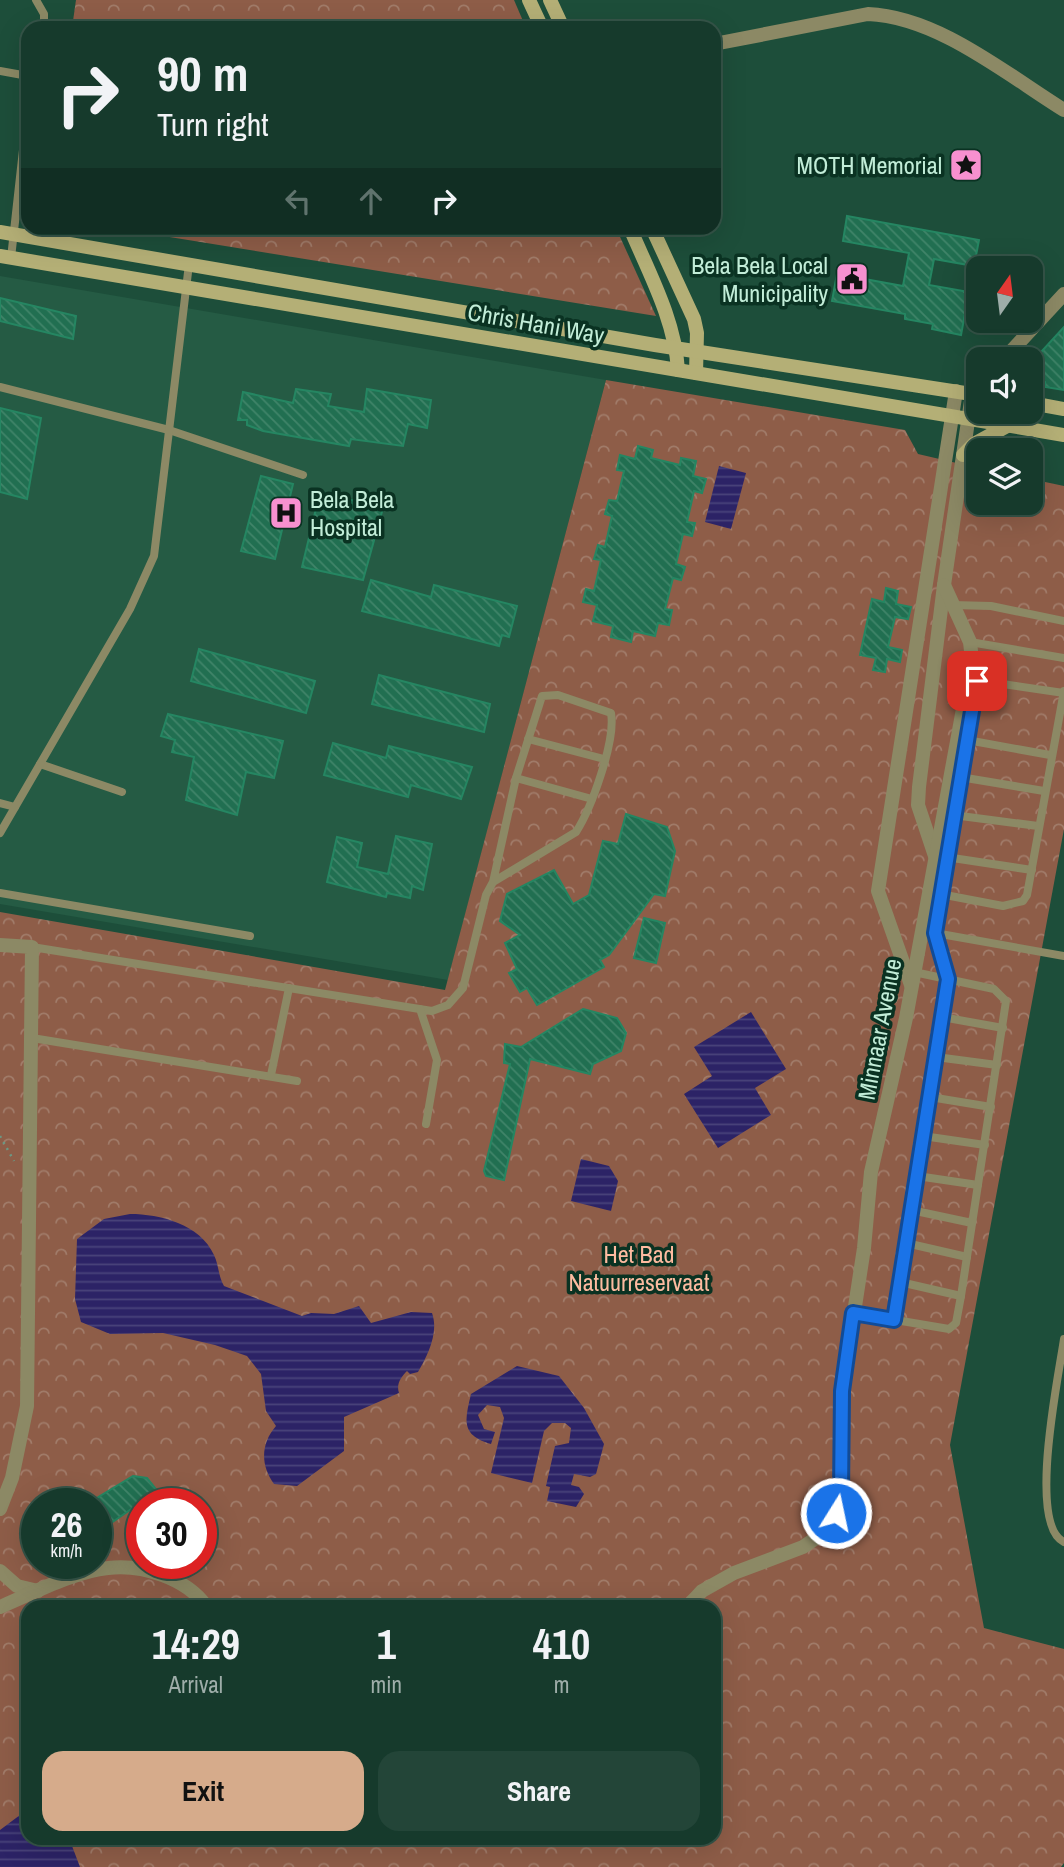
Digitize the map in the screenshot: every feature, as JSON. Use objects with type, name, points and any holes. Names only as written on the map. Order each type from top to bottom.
[{"type":"main road","points":[[529,0],[539,21]]},
{"type":"main road","points":[[550,0],[560,21]]},
{"type":"main road","name":"Chris Hani Way","points":[[7,233],[676,348],[966,392]]},
{"type":"main road","points":[[633,235],[676,348],[678,370]]},
{"type":"main road","points":[[655,235],[694,318],[698,351],[696,373]]},
{"type":"main road","name":"Chris Hani Way","points":[[6,257],[966,419]]},
{"type":"main road","points":[[494,339],[498,316]]},
{"type":"main road","points":[[1043,405],[1064,409]]},
{"type":"main road","name":"Chris Hani Way","points":[[996,424],[1064,435]]},
{"type":"main road","points":[[963,456],[974,444],[1007,426]]},
{"type":"street","points":[[721,43],[869,14],[892,7],[1064,110]]},
{"type":"street","points":[[1015,347],[1064,294]]},
{"type":"street","points":[[913,979],[878,891],[956,391]]},
{"type":"street","points":[[941,857],[918,804],[944,585],[967,424]]},
{"type":"street","name":"Minnaar Avenue","points":[[694,1600],[702,1591],[734,1573],[803,1548],[819,1536],[836,1513],[842,1484],[842,1391],[864,1248],[871,1172],[941,857],[973,680],[970,642],[944,585]]},
{"type":"street","points":[[0,945],[32,947],[27,1406],[12,1479],[0,1509]]},
{"type":"street","points":[[0,1607],[109,1567],[158,1573],[181,1584],[202,1600]]},
{"type":"street","points":[[0,1571],[17,1586],[39,1591]]},
{"type":"lane","points":[[36,0],[44,15],[44,21]]},
{"type":"lane","points":[[0,71],[21,75]]},
{"type":"lane","points":[[6,257],[7,233],[21,148]]},
{"type":"lane","points":[[0,833],[130,609],[149,568],[160,515],[185,286],[190,264]]},
{"type":"lane","points":[[0,387],[169,430],[303,475]]},
{"type":"lane","points":[[952,605],[990,606],[1064,621]]},
{"type":"lane","points":[[970,642],[1064,658]]},
{"type":"lane","points":[[894,1320],[948,979],[935,933],[941,857],[953,815],[967,740],[973,680],[1064,692],[1050,755],[1027,895],[1023,901],[1003,906],[940,894]]},
{"type":"lane","points":[[32,947],[432,1011],[448,1006],[463,988],[486,895],[493,882],[516,778],[542,696],[558,695],[611,713],[613,722],[604,759],[592,799],[576,832],[493,882]]},
{"type":"lane","points":[[528,739],[604,759]]},
{"type":"lane","points":[[967,740],[1050,755]]},
{"type":"lane","points":[[40,764],[122,792]]},
{"type":"lane","points":[[960,777],[1044,792]]},
{"type":"lane","points":[[516,778],[592,799]]},
{"type":"lane","points":[[0,803],[15,807]]},
{"type":"lane","points":[[953,815],[1038,827]]},
{"type":"lane","points":[[941,857],[1032,870]]},
{"type":"lane","points":[[0,893],[250,936]]},
{"type":"lane","points":[[935,933],[1064,956]]},
{"type":"lane","points":[[853,1313],[949,1329],[956,1323],[961,1296],[1006,1001],[1003,994],[982,986],[948,979],[913,979]]},
{"type":"lane","points":[[271,1074],[289,988]]},
{"type":"lane","points":[[420,1009],[437,1060],[426,1125]]},
{"type":"lane","points":[[942,1017],[1003,1028]]},
{"type":"lane","points":[[32,1038],[271,1074],[297,1081]]},
{"type":"lane","points":[[936,1057],[997,1065]]},
{"type":"lane","points":[[930,1097],[991,1107]]},
{"type":"lane","points":[[923,1136],[985,1145]]},
{"type":"lane","points":[[917,1176],[978,1185]]},
{"type":"lane","points":[[911,1210],[972,1223]]},
{"type":"lane","points":[[906,1243],[967,1257]]},
{"type":"lane","points":[[900,1282],[961,1296]]},
{"type":"lane","points":[[1064,1339],[1046,1479],[1051,1529],[1057,1539],[1064,1542]]},
{"type":"path","points":[[0,1136],[21,1174],[31,1177]]},
{"type":"shaded area","name":"Bela Bela Hospital","points":[[0,276],[606,380],[448,980],[0,904]]},
{"type":"shaded area","points":[[719,466],[746,473],[731,529],[705,522]]},
{"type":"shaded area","points":[[751,1012],[786,1069],[755,1088],[771,1115],[718,1148],[684,1094],[712,1076],[694,1047]]},
{"type":"shaded area","points":[[581,1159],[609,1166],[618,1181],[611,1211],[571,1201]]},
{"type":"shaded area","points":[[130,1214],[154,1216],[189,1228],[208,1244],[216,1259],[224,1286],[302,1316],[311,1313],[334,1314],[359,1306],[371,1323],[411,1312],[432,1313],[433,1336],[418,1372],[410,1374],[407,1371],[399,1384],[399,1393],[344,1417],[344,1451],[297,1486],[274,1484],[266,1469],[264,1454],[267,1440],[276,1426],[266,1411],[261,1374],[247,1356],[215,1345],[163,1333],[110,1334],[81,1322],[75,1299],[77,1239],[104,1219]]},
{"type":"shaded area","points":[[517,1366],[559,1376],[584,1408],[604,1444],[596,1474],[590,1477],[574,1474],[571,1485],[579,1487],[584,1494],[576,1507],[547,1501],[550,1487],[546,1486],[555,1446],[569,1443],[571,1428],[565,1423],[552,1423],[544,1431],[532,1483],[491,1473],[504,1418],[500,1407],[487,1405],[478,1415],[484,1429],[495,1432],[491,1444],[469,1431],[467,1412],[471,1394]]},
{"type":"shaded area","points":[[21,1814],[21,1845],[72,1845],[80,1867],[0,1867],[0,1830]]},
{"type":"green space","points":[[76,0],[514,0],[523,21],[73,21]]},
{"type":"green space","points":[[157,235],[619,235],[656,316]]},
{"type":"green space","name":"Het Bad Natuurreservaat","points":[[606,380],[905,430],[918,454],[966,465],[966,515],[1043,515],[1043,482],[1064,486],[1064,829],[950,1445],[984,1628],[1064,1649],[1064,1863],[1061,1867],[0,1867],[0,912],[445,990]]},
{"type":"building","name":"Bela Bela Local Municipality","points":[[847,216],[979,240],[976,256],[966,256],[966,265],[934,259],[929,285],[966,291],[961,335],[932,329],[933,324],[905,319],[905,314],[832,301],[837,274],[903,286],[909,253],[843,241]]},
{"type":"building","points":[[0,298],[76,316],[73,339],[0,321]]},
{"type":"building","points":[[1064,327],[1064,390],[1045,387],[1043,350]]},
{"type":"building","points":[[296,389],[331,394],[328,406],[364,412],[367,389],[431,400],[427,428],[408,424],[403,446],[351,439],[349,446],[263,431],[247,425],[247,420],[238,420],[243,392],[293,403]]},
{"type":"building","points":[[0,408],[41,418],[27,499],[0,492]]},
{"type":"building","points":[[638,446],[653,450],[651,458],[680,465],[681,458],[696,461],[693,476],[706,479],[702,493],[694,491],[687,522],[695,523],[692,536],[683,534],[676,564],[685,567],[681,580],[673,578],[665,609],[672,610],[669,625],[658,623],[655,636],[633,631],[631,642],[611,637],[613,626],[593,621],[597,605],[583,602],[586,589],[594,591],[601,560],[594,559],[598,545],[605,547],[612,516],[605,514],[609,500],[617,501],[624,471],[617,470],[620,455],[635,459]]},
{"type":"building","points":[[261,476],[293,484],[275,559],[241,551]]},
{"type":"building","points":[[320,492],[383,508],[363,580],[302,567]]},
{"type":"building","points":[[371,580],[431,597],[434,585],[517,606],[509,637],[502,635],[499,646],[362,611]]},
{"type":"building","points":[[886,588],[898,591],[896,604],[911,607],[908,619],[895,617],[888,647],[902,650],[900,662],[887,659],[885,672],[873,670],[876,658],[860,655],[872,599],[884,602]]},
{"type":"building","points":[[199,649],[315,681],[306,713],[191,681]]},
{"type":"building","points":[[379,675],[490,704],[484,732],[372,704]]},
{"type":"building","points":[[168,714],[283,741],[274,778],[246,772],[237,815],[186,800],[194,757],[172,752],[175,740],[161,736]]},
{"type":"building","points":[[333,743],[386,758],[389,746],[472,767],[461,799],[411,785],[408,797],[324,775]]},
{"type":"building","points":[[626,814],[667,827],[675,851],[665,896],[654,894],[609,955],[600,960],[604,967],[537,1005],[527,988],[520,992],[509,973],[517,969],[505,943],[520,935],[500,921],[507,894],[554,870],[573,904],[589,895],[603,841],[618,844]]},
{"type":"building","points":[[396,836],[432,844],[423,890],[412,886],[410,898],[387,893],[386,897],[327,882],[337,837],[362,843],[357,867],[388,874]]},
{"type":"building","points":[[644,918],[665,923],[656,963],[634,958]]},
{"type":"building","points":[[583,1009],[617,1018],[626,1033],[621,1051],[593,1064],[590,1074],[530,1059],[504,1180],[486,1176],[484,1171],[510,1064],[504,1063],[505,1044],[521,1047]]},
{"type":"building","points":[[133,1476],[147,1478],[155,1488],[126,1488],[126,1513],[112,1522],[112,1489]]},
{"type":"place","name":"MOTH Memorial","points":[[966,165]]},
{"type":"place","name":"Bela Bela Local Municipality","points":[[852,279]]},
{"type":"place","name":"Bela Bela Hospital","points":[[286,513]]},
{"type":"route","points":[[836,1513],[841,1495],[842,1391],[853,1313],[894,1320],[948,979],[935,933],[949,836],[977,681]]}]
